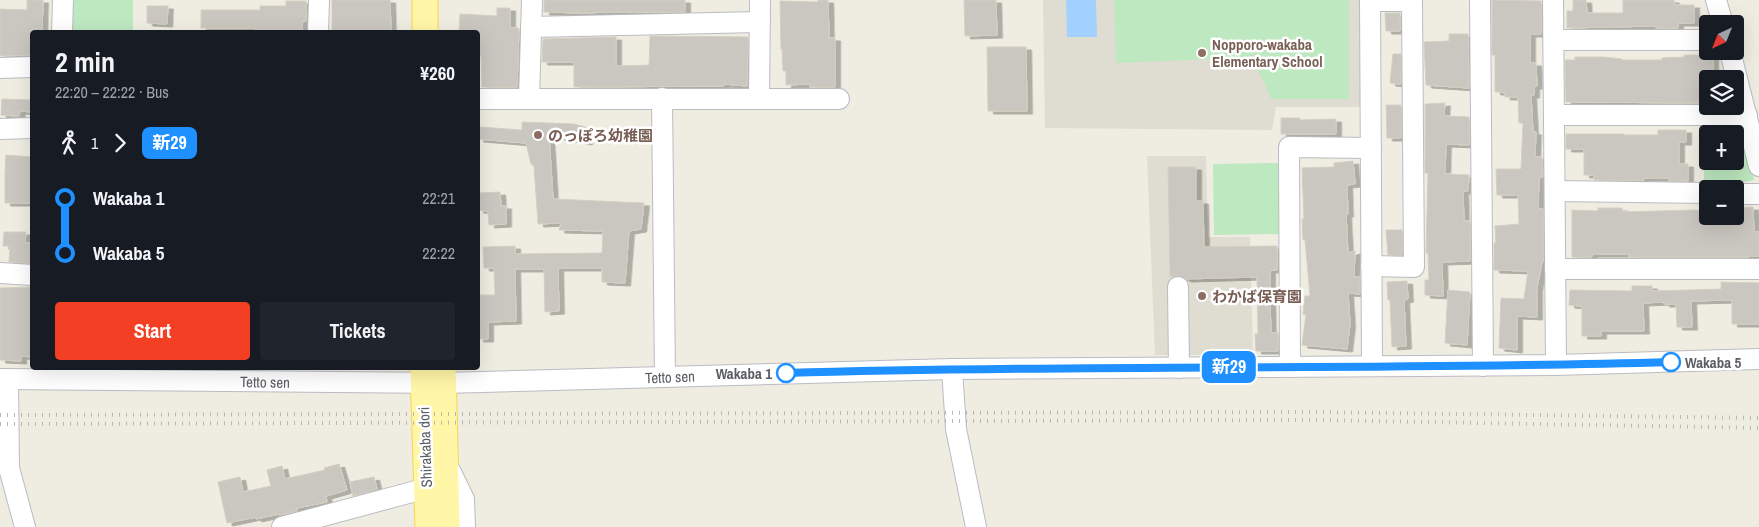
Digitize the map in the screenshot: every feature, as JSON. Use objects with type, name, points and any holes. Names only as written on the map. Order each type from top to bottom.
[{"type":"main road","points":[[425,0],[425,30]]},
{"type":"main road","name":"Shirakaba dori","points":[[433,376],[446,460],[447,527]]},
{"type":"main road","name":"Shirakaba dori","points":[[428,527],[427,488],[433,376]]},
{"type":"street","points":[[62,30],[63,0]]},
{"type":"street","points":[[318,30],[319,0]]},
{"type":"street","points":[[529,99],[532,0]]},
{"type":"street","points":[[759,99],[760,0]]},
{"type":"street","points":[[1371,266],[1414,267],[1412,1],[1370,0],[1371,266],[1372,366]]},
{"type":"street","points":[[1480,0],[1484,366]]},
{"type":"street","points":[[1554,0],[1556,366]]},
{"type":"street","points":[[1716,0],[1720,15]]},
{"type":"street","points":[[531,27],[760,22]]},
{"type":"street","points":[[1554,40],[1699,40]]},
{"type":"street","points":[[1732,60],[1759,166]]},
{"type":"street","points":[[0,68],[30,67]]},
{"type":"street","points":[[662,98],[665,377]]},
{"type":"street","points":[[480,99],[839,99]]},
{"type":"street","points":[[1554,115],[1747,115]]},
{"type":"street","points":[[0,129],[30,128]]},
{"type":"street","points":[[1290,367],[1289,147],[1371,148]]},
{"type":"street","points":[[1555,191],[1699,194]]},
{"type":"street","points":[[1744,194],[1759,194]]},
{"type":"street","points":[[1555,269],[1759,269]]},
{"type":"street","points":[[0,274],[30,275]]},
{"type":"street","points":[[1178,287],[1179,368]]},
{"type":"street","name":"Tetto sen","points":[[4,379],[54,374],[665,377],[952,368],[1556,366],[1759,359]]},
{"type":"street","points":[[952,368],[956,429],[976,527]]},
{"type":"street","points":[[4,379],[9,468],[25,527]]},
{"type":"street","points":[[446,460],[464,499],[465,527]]},
{"type":"street","points":[[282,527],[427,488]]},
{"type":"shaded area","name":"Nopporo-wakaba Elementary School","points":[[1043,0],[1360,0],[1360,107],[1276,107],[1272,130],[1045,128]]},
{"type":"shaded area","name":"わかば保育園","points":[[1147,156],[1206,156],[1208,237],[1250,237],[1253,355],[1155,355]]},
{"type":"green space","points":[[72,0],[133,0],[133,30],[69,30]]},
{"type":"green space","points":[[1114,0],[1349,0],[1349,99],[1271,99],[1256,68],[1245,60],[1238,58],[1116,63]]},
{"type":"green space","points":[[1744,142],[1754,180],[1744,182],[1744,180],[1704,180],[1704,170],[1744,170]]},
{"type":"green space","points":[[1278,163],[1280,234],[1214,235],[1213,164]]},
{"type":"water","points":[[1066,0],[1096,0],[1097,37],[1067,37]]},
{"type":"building","points":[[27,0],[43,0],[42,30],[30,30],[30,55],[0,56],[0,9],[27,10]]},
{"type":"building","points":[[332,0],[390,0],[391,30],[332,30]]},
{"type":"building","points":[[544,0],[685,0],[685,12],[544,12]]},
{"type":"building","points":[[818,0],[828,0],[829,38],[835,38],[835,87],[810,87],[810,84],[786,85],[786,71],[783,71],[781,49],[780,1],[818,2]]},
{"type":"building","points":[[964,0],[996,0],[997,35],[965,36]]},
{"type":"building","points":[[1492,0],[1541,1],[1541,34],[1530,34],[1530,63],[1536,63],[1537,86],[1534,86],[1534,95],[1531,95],[1533,132],[1536,132],[1535,157],[1542,157],[1543,177],[1539,177],[1538,209],[1543,209],[1543,262],[1537,288],[1537,317],[1517,316],[1517,350],[1499,348],[1501,298],[1524,299],[1528,271],[1494,270],[1494,243],[1496,243],[1495,226],[1519,224],[1518,195],[1497,195],[1496,169],[1521,169],[1523,123],[1519,123],[1518,97],[1505,97],[1504,92],[1495,92],[1495,55],[1492,55]]},
{"type":"building","points":[[1573,0],[1586,0],[1587,13],[1623,13],[1623,0],[1674,0],[1674,5],[1694,5],[1694,23],[1678,23],[1678,28],[1656,28],[1656,26],[1567,28],[1567,11],[1573,11]]},
{"type":"building","points":[[286,1],[306,1],[306,21],[302,22],[302,30],[201,28],[201,10],[260,10],[260,6],[286,6]]},
{"type":"building","points":[[147,6],[168,6],[167,24],[147,23]]},
{"type":"building","points":[[497,8],[510,8],[510,28],[519,28],[517,87],[482,87],[480,30],[459,30],[460,14],[497,16]]},
{"type":"building","points":[[1385,13],[1400,13],[1400,31],[1386,31]]},
{"type":"building","points":[[1449,34],[1468,34],[1469,88],[1426,85],[1424,42],[1449,41]]},
{"type":"building","points":[[650,36],[748,37],[747,86],[724,84],[724,86],[574,87],[574,62],[542,62],[543,39],[616,37],[616,66],[649,65]]},
{"type":"building","points":[[987,47],[1026,47],[1027,111],[988,111]]},
{"type":"building","points":[[1393,54],[1401,54],[1401,84],[1390,83]]},
{"type":"building","points":[[1684,55],[1699,55],[1699,60],[1713,60],[1713,70],[1699,70],[1699,103],[1566,102],[1565,60],[1575,60],[1575,57],[1662,60],[1662,58],[1684,57]]},
{"type":"building","points":[[2,99],[30,100],[30,112],[20,111],[19,116],[1,115]]},
{"type":"building","points":[[1445,103],[1444,116],[1469,117],[1469,145],[1446,144],[1445,174],[1469,175],[1468,191],[1463,191],[1464,221],[1470,221],[1470,261],[1442,262],[1443,296],[1425,295],[1425,280],[1429,280],[1428,253],[1426,253],[1428,173],[1425,173],[1425,104]]},
{"type":"building","points":[[1386,105],[1401,105],[1401,138],[1387,138]]},
{"type":"building","points":[[1281,118],[1300,118],[1300,120],[1336,119],[1336,134],[1281,134]]},
{"type":"building","points":[[522,122],[574,124],[586,127],[587,142],[549,135],[553,199],[644,203],[641,229],[629,231],[625,283],[602,282],[602,268],[558,268],[559,311],[545,312],[544,269],[515,269],[516,321],[488,322],[488,339],[480,339],[480,295],[495,295],[494,268],[484,268],[483,247],[515,246],[515,254],[602,253],[603,231],[559,230],[561,223],[538,224],[534,166],[531,164],[526,143],[480,139],[480,127],[522,130]]},
{"type":"building","points":[[1658,130],[1686,130],[1686,142],[1679,142],[1679,164],[1688,164],[1688,181],[1669,181],[1669,178],[1594,180],[1594,175],[1584,175],[1584,149],[1566,149],[1566,134],[1658,135]]},
{"type":"building","points":[[6,155],[30,157],[30,203],[5,203]]},
{"type":"building","points":[[1353,161],[1355,184],[1347,185],[1348,253],[1355,251],[1354,277],[1360,277],[1360,294],[1348,293],[1350,324],[1347,349],[1302,345],[1306,315],[1303,314],[1305,296],[1310,296],[1305,240],[1303,240],[1302,168],[1334,167],[1334,163]]},
{"type":"building","points":[[1168,167],[1196,167],[1196,201],[1203,201],[1204,247],[1277,246],[1277,270],[1270,270],[1270,301],[1271,333],[1278,333],[1278,351],[1256,351],[1255,334],[1258,334],[1257,277],[1186,279],[1178,275],[1171,277]]},
{"type":"building","points":[[500,192],[501,206],[506,206],[506,224],[489,225],[488,211],[480,210],[480,193]]},
{"type":"building","points":[[1753,207],[1754,232],[1759,232],[1759,256],[1629,257],[1629,254],[1592,254],[1592,257],[1572,257],[1572,210],[1598,211],[1598,208],[1622,208],[1622,212],[1699,210],[1699,225],[1744,225],[1744,208]]},
{"type":"building","points":[[1386,230],[1402,230],[1402,255],[1388,255]]},
{"type":"building","points":[[4,232],[26,232],[25,243],[30,243],[30,263],[9,262],[10,246],[3,246]]},
{"type":"building","points":[[1407,281],[1408,299],[1404,300],[1406,346],[1392,347],[1390,300],[1388,300],[1387,282]]},
{"type":"building","points":[[1721,282],[1759,283],[1759,324],[1732,324],[1732,300],[1691,301],[1692,327],[1677,327],[1676,304],[1664,304],[1664,302],[1643,303],[1644,331],[1601,331],[1601,336],[1582,336],[1582,306],[1569,305],[1570,290],[1632,291],[1632,286],[1652,286],[1652,291],[1721,289]]},
{"type":"building","points":[[30,287],[30,357],[21,356],[21,361],[0,360],[0,288]]},
{"type":"building","points":[[1448,290],[1470,292],[1467,345],[1445,343]]},
{"type":"building","points":[[339,464],[347,490],[326,496],[327,502],[297,508],[297,511],[279,515],[256,519],[256,517],[227,523],[218,482],[240,477],[243,492],[271,486],[267,470],[282,466],[285,479],[325,470],[324,468]]},
{"type":"building","points":[[374,477],[377,489],[353,496],[350,482]]},
{"type":"railway","points":[[0,415],[1308,412],[1759,418]]},
{"type":"railway","points":[[0,424],[1310,420],[1759,428]]},
{"type":"bus line","name":"新29","points":[[786,373],[952,368],[1556,366],[1671,362]]},
{"type":"place","name":"Nopporo-wakaba Elementary School","points":[[1202,53]]},
{"type":"place","name":"のっぽろ幼稚園","points":[[538,135]]},
{"type":"place","name":"わかば保育園","points":[[1202,296]]},
{"type":"place","name":"Wakaba 5","points":[[1671,362]]},
{"type":"place","name":"Wakaba 1","points":[[786,373]]}]
